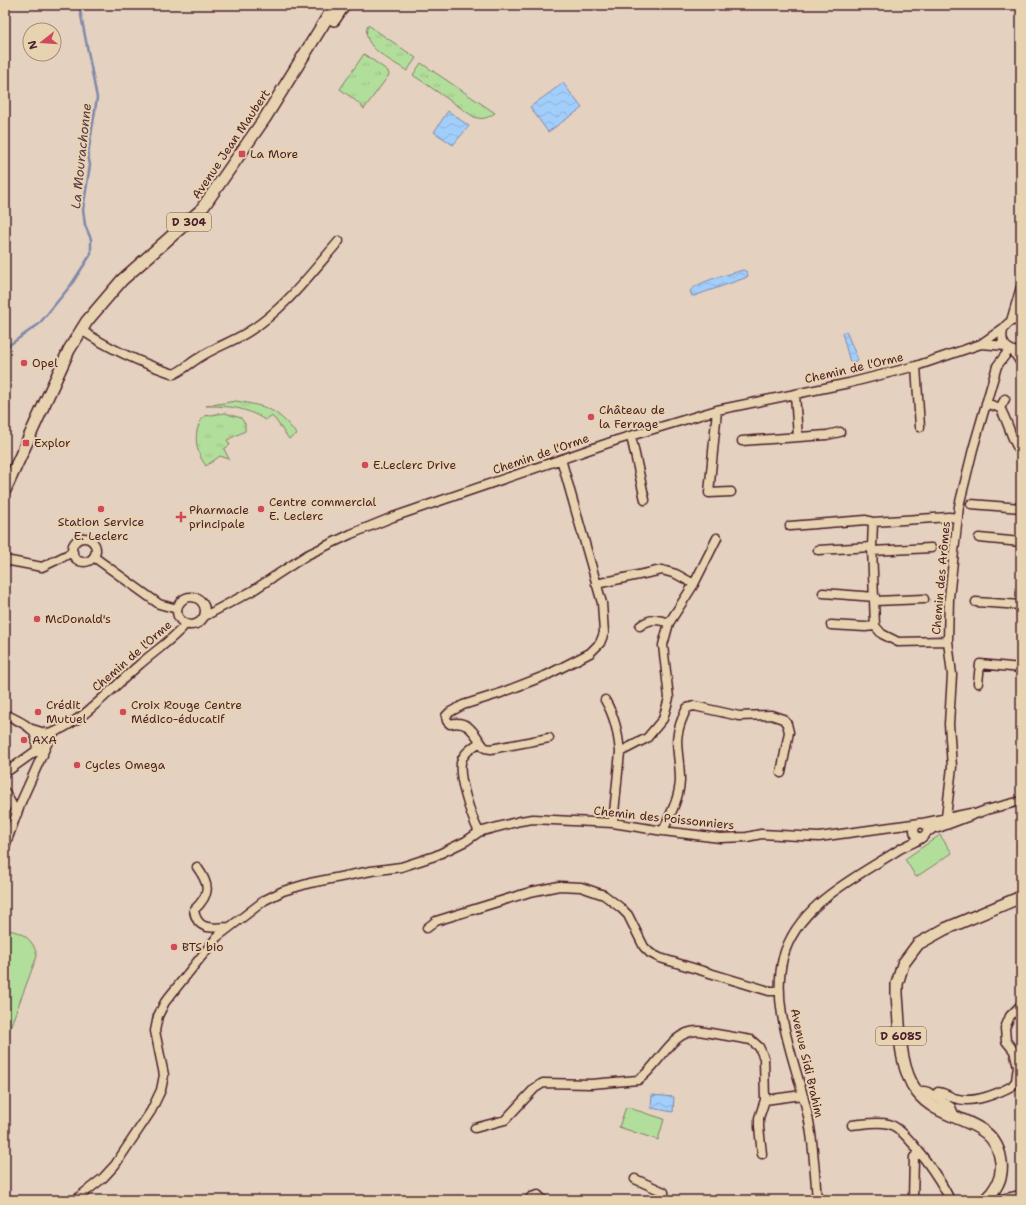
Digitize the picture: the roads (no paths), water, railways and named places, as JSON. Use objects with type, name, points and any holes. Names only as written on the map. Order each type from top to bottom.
[{"type":"main road","name":"Avenue Jean Maubert","points":[[5,489],[69,350],[81,330],[95,310],[122,280],[202,210],[242,154],[335,5]]},
{"type":"main road","name":"Avenue Jean Maubert","points":[[301,61],[319,41],[344,5]]},
{"type":"main road","name":"D 6085","points":[[985,1199],[1001,1174],[1002,1166],[999,1149],[988,1133],[969,1122],[956,1119],[935,1108],[918,1093],[907,1073],[902,1046],[897,984],[903,964],[918,944],[926,938],[1021,897]]},
{"type":"street","points":[[81,330],[130,358],[174,374],[183,370],[196,359],[248,332],[267,319],[296,291],[339,241]]},
{"type":"street","points":[[1021,294],[1002,337],[1021,363]]},
{"type":"street","points":[[1008,324],[1021,320]]},
{"type":"street","name":"Chemin de l'Orme","points":[[205,616],[218,608],[252,592],[307,555],[370,525],[561,459],[717,410],[795,394],[916,366],[981,344],[1008,324]]},
{"type":"street","name":"Chemin de l'Orme","points":[[981,344],[1012,349]]},
{"type":"street","name":"Chemin des Arômes","points":[[946,817],[952,767],[949,724],[952,675],[948,641],[950,598],[958,518],[962,492],[997,366],[1012,349]]},
{"type":"street","points":[[916,366],[920,427]]},
{"type":"street","points":[[795,394],[798,437]]},
{"type":"street","points":[[1000,408],[1005,399]]},
{"type":"street","points":[[986,403],[1000,408],[1008,423],[1014,441],[1021,453]]},
{"type":"street","points":[[717,410],[709,493],[731,492]]},
{"type":"street","points":[[742,441],[827,435],[840,432]]},
{"type":"street","points":[[631,436],[645,500]]},
{"type":"street","points":[[549,738],[491,749],[485,748],[474,730],[456,723],[450,724],[447,721],[446,716],[463,705],[498,694],[547,675],[590,652],[600,643],[604,633],[604,619],[596,584],[561,459]]},
{"type":"street","points":[[971,504],[1021,508]]},
{"type":"street","points":[[790,526],[866,520],[873,522],[958,518]]},
{"type":"street","points":[[873,522],[872,549],[875,626],[882,634],[898,642],[948,641]]},
{"type":"street","points":[[620,752],[648,738],[663,719],[669,698],[663,645],[669,623],[694,584],[717,538]]},
{"type":"street","points":[[978,538],[1021,542]]},
{"type":"street","points":[[88,539],[95,546],[94,557],[91,560],[83,562],[76,558],[73,552],[73,548],[77,541],[88,539]]},
{"type":"street","points":[[818,550],[931,548]]},
{"type":"street","points":[[5,560],[42,567],[73,552]]},
{"type":"street","points":[[94,557],[160,604],[177,609]]},
{"type":"street","points":[[596,584],[662,570],[676,574],[694,584]]},
{"type":"street","points":[[823,593],[875,599],[924,599]]},
{"type":"street","points":[[189,597],[198,599],[204,606],[205,616],[200,623],[195,625],[185,625],[178,618],[177,609],[181,601],[189,597]]},
{"type":"street","points":[[976,602],[1021,605]]},
{"type":"street","points":[[204,606],[218,608]]},
{"type":"street","points":[[640,626],[647,621],[658,619],[669,623]]},
{"type":"street","name":"Chemin de l'Orme","points":[[5,773],[39,753],[51,736],[88,710],[139,665],[175,636],[185,625]]},
{"type":"street","points":[[831,625],[865,627],[875,626]]},
{"type":"street","points":[[978,683],[980,664],[1021,668]]},
{"type":"street","points":[[605,700],[612,711],[617,727],[620,752],[613,823]]},
{"type":"street","points":[[663,831],[678,796],[680,780],[676,741],[679,723],[687,708],[694,706],[739,716],[771,715],[783,719],[787,724],[789,732],[781,773]]},
{"type":"street","points":[[5,714],[32,729],[51,736]]},
{"type":"street","points":[[5,846],[39,753],[38,742],[32,729]]},
{"type":"street","points":[[479,832],[466,801],[460,766],[462,758],[480,742]]},
{"type":"street","points":[[5,792],[17,814]]},
{"type":"street","points":[[930,831],[986,810],[1021,800]]},
{"type":"street","points":[[946,817],[926,835],[916,834],[916,825],[921,823],[946,817],[986,810]]},
{"type":"street","name":"Chemin des Poissonniers","points":[[75,1200],[103,1178],[115,1165],[151,1111],[161,1090],[164,1075],[155,1031],[158,1016],[165,1002],[184,980],[202,954],[218,937],[265,900],[283,891],[320,881],[401,867],[435,856],[466,841],[479,832],[520,821],[534,819],[613,823],[720,838],[747,837],[761,834],[819,837],[921,823]]},
{"type":"street","points":[[921,823],[930,831]]},
{"type":"street","name":"Chemin des Poissonniers","points":[[898,827],[916,834]]},
{"type":"street","name":"Avenue Sidi Brahim","points":[[817,1200],[810,1127],[789,1048],[780,991],[784,956],[788,945],[810,912],[830,895],[907,845],[916,834]]},
{"type":"street","points":[[197,867],[206,879],[207,891],[204,901],[194,910],[195,918],[199,924],[206,926],[229,927]]},
{"type":"street","points":[[427,928],[436,921],[530,892],[559,886],[581,887],[604,895],[621,908],[628,915],[644,947],[660,958],[769,991],[780,991]]},
{"type":"street","points":[[934,1096],[940,1092],[954,1098],[972,1100],[1012,1086],[1016,1081],[1018,1066],[1014,1051],[1006,1041],[1005,1028],[1010,1016],[1021,1004]]},
{"type":"street","points":[[475,1128],[505,1120],[535,1088],[543,1083],[591,1084],[638,1080],[681,1035],[692,1030],[751,1040],[756,1043],[762,1051],[764,1058],[765,1100],[759,1127],[762,1154]]},
{"type":"street","points":[[918,1093],[924,1091],[951,1107],[956,1119]]},
{"type":"street","points":[[765,1100],[802,1095]]},
{"type":"street","points":[[852,1125],[883,1123],[894,1126],[900,1130],[934,1172],[950,1200]]},
{"type":"street","points":[[913,1200],[914,1157],[919,1154]]},
{"type":"street","points":[[635,1179],[664,1192],[665,1200]]},
{"type":"street","points":[[531,1197],[538,1195],[543,1200]]},
{"type":"street","points":[[985,1199],[997,1200],[1021,1195]]},
{"type":"water","points":[[563,83],[582,108],[548,132],[530,107]]},
{"type":"water","points":[[448,111],[469,126],[453,145],[434,132]]},
{"type":"water","points":[[743,270],[747,272],[748,276],[745,278],[692,296],[690,291],[700,284]]},
{"type":"water","points":[[846,331],[858,360],[857,361],[850,362],[842,333]]},
{"type":"water","points":[[652,1095],[674,1097],[673,1112],[651,1108]]},
{"type":"waterway","name":"La Mourachonne","points":[[5,348],[39,324],[71,285],[91,254],[91,239],[85,225],[83,209],[90,165],[88,154],[97,98],[79,5]]},
{"type":"place","name":"La More","points":[[242,154]]},
{"type":"place","name":"Opel","points":[[24,363]]},
{"type":"place","name":"Château de la Ferrage","points":[[591,417]]},
{"type":"place","name":"Explor","points":[[26,443]]},
{"type":"place","name":"E.Leclerc Drive","points":[[365,465]]},
{"type":"place","name":"Station Service E. Leclerc","points":[[101,509]]},
{"type":"place","name":"Centre commercial E. Leclerc","points":[[261,509]]},
{"type":"place","name":"Pharmacie principale","points":[[181,517]]},
{"type":"place","name":"McDonald's","points":[[37,619]]},
{"type":"place","name":"Crédit Mutuel","points":[[38,712]]},
{"type":"place","name":"Croix Rouge Centre Médico-éducatif","points":[[123,712]]},
{"type":"place","name":"AXA","points":[[24,740]]},
{"type":"place","name":"Cycles Omega","points":[[77,765]]},
{"type":"place","name":"BTS bio","points":[[174,947]]}]
